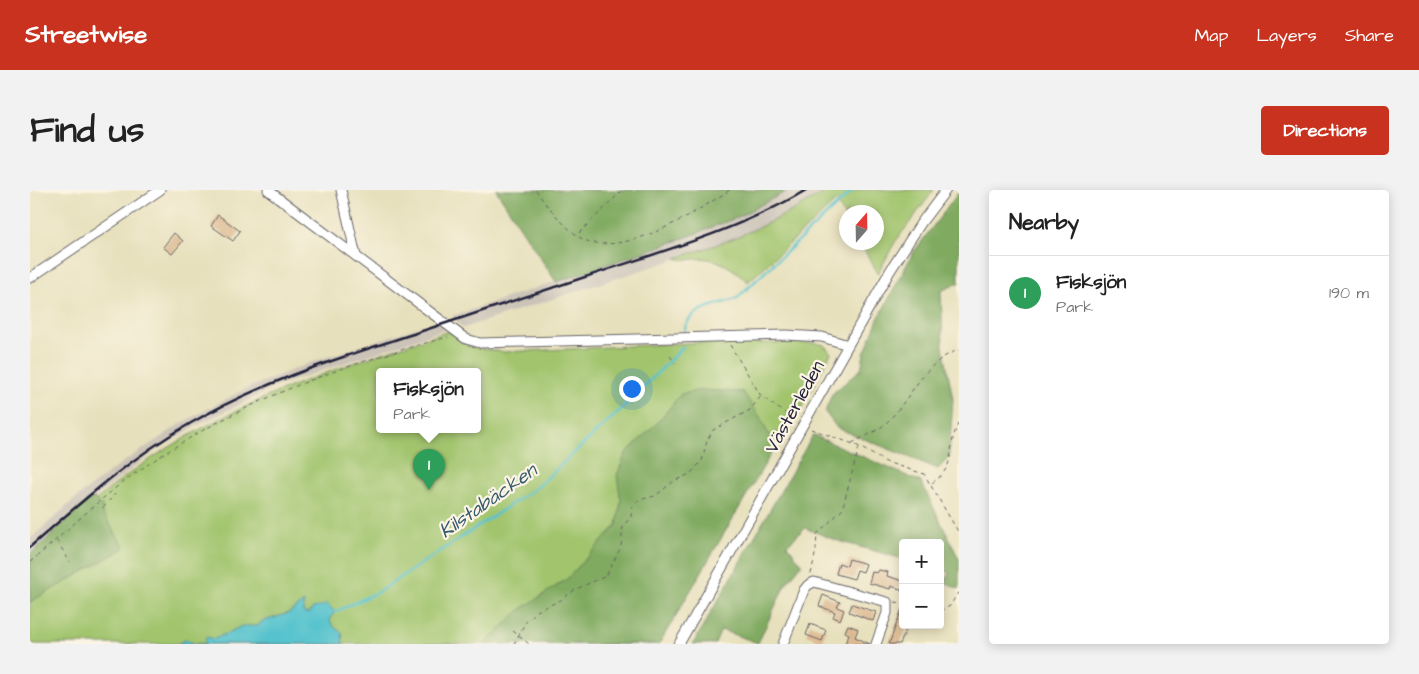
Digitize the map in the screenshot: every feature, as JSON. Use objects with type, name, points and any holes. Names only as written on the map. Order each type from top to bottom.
[{"type":"street","points":[[30,278],[160,190]]},
{"type":"street","points":[[268,190],[466,339],[480,343],[807,336],[830,339],[848,345]]},
{"type":"street","points":[[341,190],[356,256]]},
{"type":"street","name":"Västerleden","points":[[679,644],[905,246],[946,190]]},
{"type":"street","points":[[783,644],[808,584],[821,582],[887,602],[887,613],[876,644]]},
{"type":"path","points":[[536,190],[542,201],[585,240],[603,244],[637,239],[704,208],[730,190]]},
{"type":"path","points":[[578,234],[623,190]]},
{"type":"path","points":[[30,562],[135,473],[184,440],[226,417],[277,392],[332,372],[451,336]]},
{"type":"path","points":[[725,337],[761,396],[797,422]]},
{"type":"path","points":[[852,443],[886,424],[927,372],[945,356],[959,350]]},
{"type":"path","points":[[670,356],[676,364]]},
{"type":"path","points":[[514,644],[525,623],[537,612],[561,600],[576,589],[606,576],[621,547],[624,526],[631,517],[632,507],[640,500],[655,496],[674,481],[690,474],[702,461],[707,441],[713,430],[750,410],[761,396]]},
{"type":"path","points":[[955,450],[959,422]]},
{"type":"path","points":[[810,428],[852,443],[886,462],[918,470],[931,484],[959,533]]},
{"type":"path","points":[[808,584],[815,561],[817,534],[842,510],[859,447]]},
{"type":"path","points":[[931,484],[946,476]]},
{"type":"path","points":[[103,508],[115,494]]},
{"type":"path","points":[[56,541],[70,562]]},
{"type":"path","points":[[944,609],[950,606],[959,591]]},
{"type":"path","points":[[513,631],[529,644]]},
{"type":"shaded area","points":[[789,190],[828,190],[786,216],[725,243],[463,328],[452,316],[676,241],[736,218]]},
{"type":"shaded area","points":[[437,321],[446,329],[277,386],[194,427],[155,451],[94,498],[88,500],[30,555],[30,539],[75,499],[119,465],[185,421],[243,390],[312,362]]},
{"type":"green space","points":[[496,190],[789,190],[736,218],[676,241],[556,282]]},
{"type":"green space","points":[[828,190],[934,190],[895,242],[878,273],[864,250],[884,250],[884,205],[839,206],[836,201],[748,282],[730,267],[714,260],[684,260],[676,258],[717,245],[791,211]]},
{"type":"green space","points":[[959,192],[959,283],[941,291],[943,346],[953,399],[949,458],[938,469],[837,428],[825,412],[832,394],[861,369],[864,354],[878,319],[913,253]]},
{"type":"green space","points":[[449,331],[472,347],[503,352],[754,340],[756,343],[816,343],[824,345],[831,353],[801,410],[797,416],[793,415],[659,644],[30,644],[30,559],[111,487],[176,443],[213,422],[290,387]]},
{"type":"green space","points":[[702,390],[743,392],[760,417],[775,447],[659,644],[484,644],[520,610],[567,579],[617,525],[621,501],[617,475],[626,453],[657,423],[681,394]]},
{"type":"green space","points":[[813,435],[921,482],[959,559],[959,589],[945,583],[949,572],[944,571],[944,539],[899,539],[899,558],[835,540],[805,528],[787,545],[802,564],[785,585],[758,643],[721,630],[715,644],[693,644]]},
{"type":"green space","points":[[94,498],[102,506],[102,512],[125,548],[30,602],[30,555],[88,500]]},
{"type":"water","points":[[304,602],[303,612],[308,614],[313,608],[323,606],[326,603],[335,612],[330,618],[331,623],[342,633],[343,644],[205,644],[206,637],[215,639],[242,626],[258,626],[261,622],[289,613]]},
{"type":"water","points":[[187,639],[192,643],[205,644],[177,644]]},
{"type":"building","points":[[218,215],[240,231],[233,241],[211,226]]},
{"type":"building","points":[[174,233],[183,241],[172,254],[163,247]]},
{"type":"building","points":[[849,559],[866,564],[863,572],[857,570],[854,579],[836,574],[839,563],[847,566]]},
{"type":"building","points":[[879,570],[888,572],[887,576],[899,580],[899,589],[891,586],[890,589],[869,583],[872,572],[877,573]]},
{"type":"building","points":[[823,595],[840,602],[837,607],[844,610],[840,620],[833,617],[835,612],[819,606]]},
{"type":"building","points":[[852,604],[876,612],[873,621],[849,612]]},
{"type":"building","points":[[899,617],[899,629],[906,629],[900,644],[889,644]]},
{"type":"building","points":[[810,624],[826,630],[822,641],[806,635]]},
{"type":"building","points":[[848,625],[858,629],[855,637],[870,644],[845,644],[849,634],[845,632]]},
{"type":"waterway","name":"Kilstabäcken","points":[[684,332],[686,324],[697,313],[712,306],[736,299],[853,190]]},
{"type":"waterway","name":"Kilstabäcken","points":[[335,612],[380,591],[536,488],[630,401],[683,347]]},
{"type":"railway","points":[[30,547],[88,497],[148,450],[191,423],[245,395],[329,362],[698,240],[753,217],[806,190]]},
{"type":"place","name":"Fisksjön","points":[[429,490]]}]
